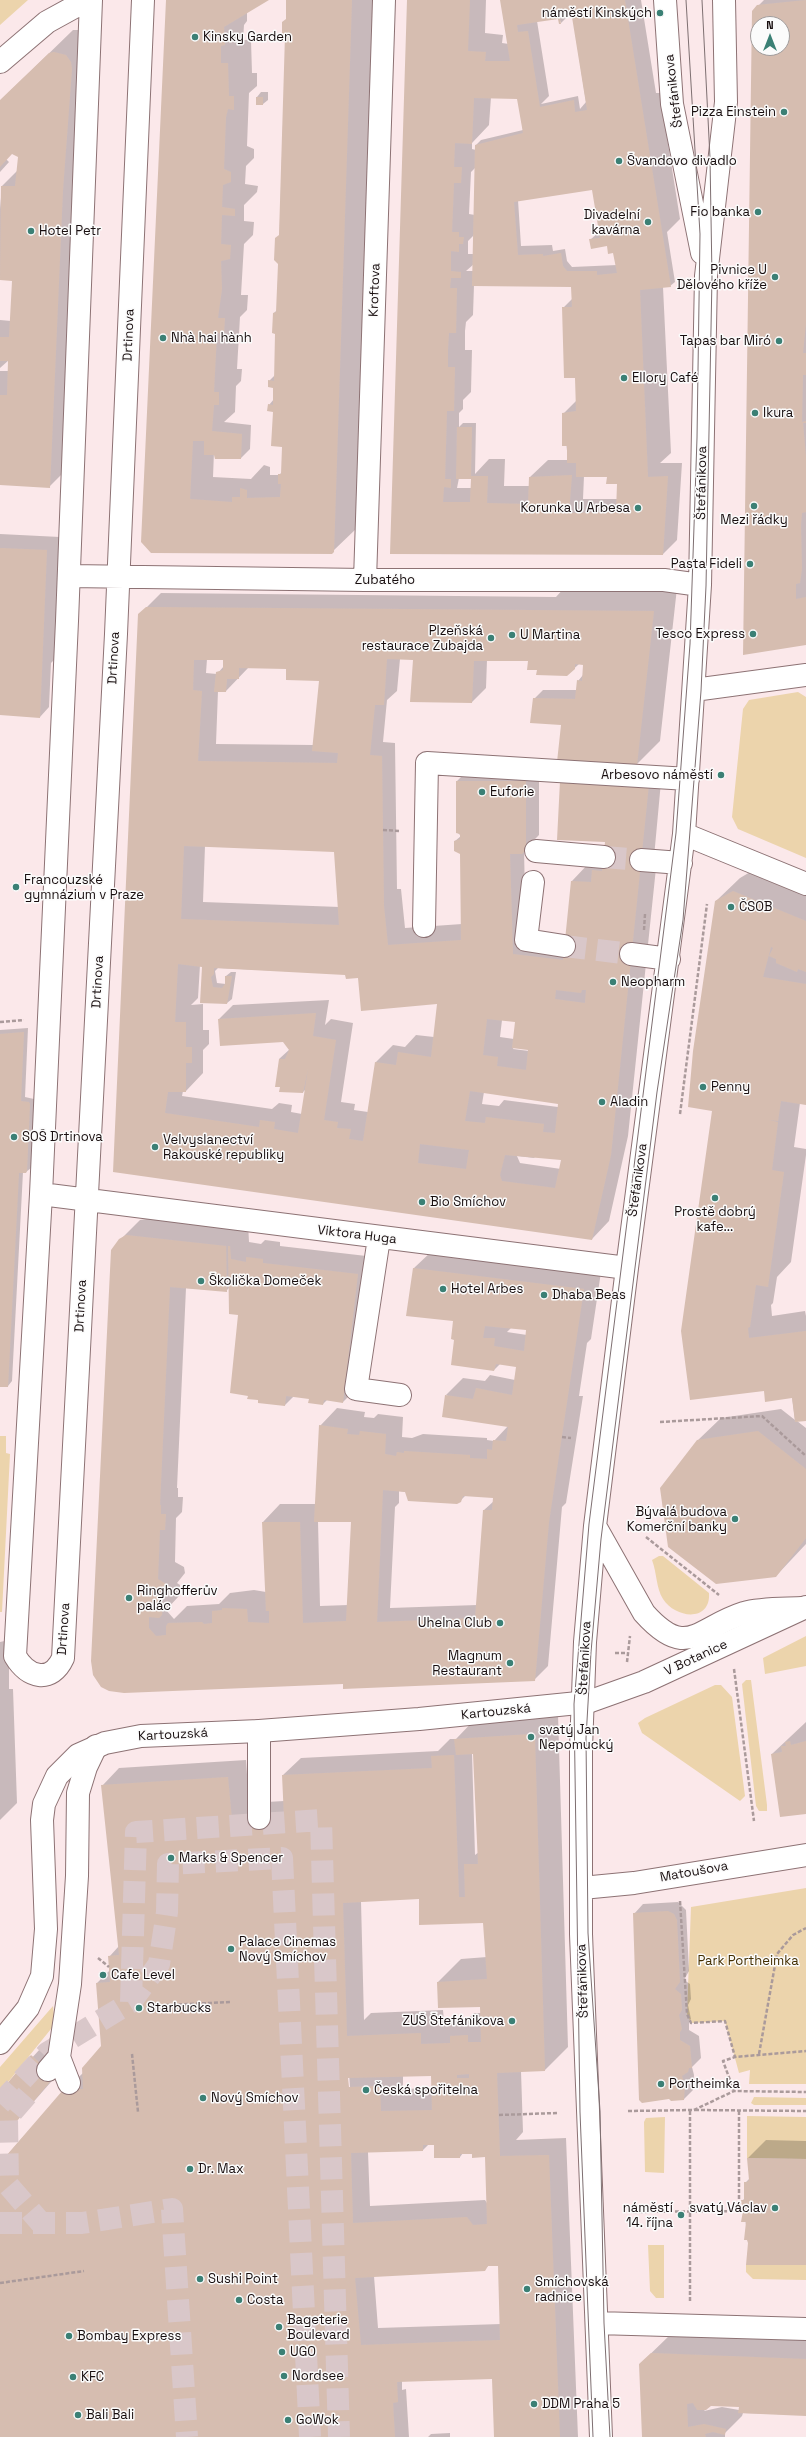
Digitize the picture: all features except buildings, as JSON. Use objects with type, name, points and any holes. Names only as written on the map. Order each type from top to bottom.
[{"type":"street","points":[[0,62],[48,22],[87,0]]},
{"type":"street","name":"Drtinova","points":[[91,0],[41,1194],[15,1656],[28,1672],[39,1675],[50,1674],[58,1668],[63,1658],[118,577],[143,0]]},
{"type":"street","name":"Kroftova","points":[[365,580],[384,0]]},
{"type":"street","name":"Štefánikova","points":[[665,0],[672,104],[700,234],[706,276]]},
{"type":"street","name":"Štefánikova","points":[[694,690],[700,585],[706,276],[726,102],[724,0]]},
{"type":"street","name":"Zubatého","points":[[68,576],[365,580],[664,580],[700,585]]},
{"type":"street","points":[[806,675],[694,690],[684,834],[806,884]]},
{"type":"street","points":[[424,926],[427,762],[688,779]]},
{"type":"street","name":"Štefánikova","points":[[600,2437],[597,2323],[581,1934],[582,1702],[595,1526],[684,834]]},
{"type":"street","points":[[536,852],[604,857]]},
{"type":"street","points":[[641,860],[681,863]]},
{"type":"street","points":[[533,882],[526,940],[564,946]]},
{"type":"street","points":[[632,954],[668,959]]},
{"type":"street","name":"Viktora Huga","points":[[41,1194],[379,1238],[627,1268]]},
{"type":"street","points":[[379,1238],[356,1389],[400,1395]]},
{"type":"street","points":[[595,1526],[644,1613],[654,1624],[674,1638],[688,1639],[745,1613],[805,1607]]},
{"type":"street","name":"V Botanice","points":[[582,1702],[644,1682],[805,1607]]},
{"type":"street","name":"Kartouzská","points":[[0,2043],[28,2008],[42,1976],[46,1928],[42,1820],[44,1804],[49,1789],[67,1764],[78,1755],[96,1746],[141,1736],[259,1731],[419,1719],[582,1702]]},
{"type":"street","points":[[259,1731],[259,1818]]},
{"type":"street","points":[[69,2083],[54,2063],[70,1984],[77,1876],[78,1793],[86,1767],[96,1746]]},
{"type":"street","name":"Matoušova","points":[[582,1888],[634,1883],[806,1855]]},
{"type":"street","points":[[597,2323],[806,2329]]},
{"type":"path","points":[[383,830],[391,830]]},
{"type":"path","points":[[680,1114],[707,904]]},
{"type":"path","points":[[0,1022],[32,1020]]},
{"type":"path","points":[[660,1422],[762,1416],[806,1456]]},
{"type":"path","points":[[562,1437],[571,1438]]},
{"type":"path","points":[[646,1537],[726,1600]]},
{"type":"path","points":[[627,1665],[626,1653],[629,1637],[633,1632]]},
{"type":"path","points":[[615,1653],[626,1653]]},
{"type":"path","points":[[733,1664],[754,1821]]},
{"type":"path","points":[[680,1900],[687,2014],[691,2023],[725,2021],[735,2057]]},
{"type":"path","points":[[759,2054],[777,1954],[793,1935],[806,1928]]},
{"type":"path","points":[[93,1953],[109,1967]]},
{"type":"path","points":[[166,2005],[231,2002]]},
{"type":"path","points":[[734,2091],[722,2061],[735,2057],[759,2054],[806,2051]]},
{"type":"path","points":[[132,2054],[138,2112]]},
{"type":"path","points":[[694,2110],[734,2091],[806,2092]]},
{"type":"path","points":[[690,2110],[690,2307]]},
{"type":"path","points":[[628,2112],[690,2110],[806,2111]]},
{"type":"path","points":[[739,2111],[739,2212]]},
{"type":"path","points":[[499,2115],[557,2113]]},
{"type":"path","points":[[633,2212],[743,2212]]},
{"type":"path","points":[[0,2283],[84,2271]]},
{"type":"green space","points":[[0,0],[28,0],[0,25]]},
{"type":"green space","points":[[798,692],[806,697],[806,858],[738,829],[732,817],[743,709],[749,700]]},
{"type":"green space","points":[[0,1436],[6,1436],[6,1453],[10,1454],[2,1612],[0,1612]]},
{"type":"green space","points":[[659,1556],[663,1556],[709,1593],[708,1602],[704,1609],[699,1613],[684,1614],[676,1611],[663,1599],[659,1590],[652,1560]]},
{"type":"green space","points":[[806,1636],[806,1666],[765,1674],[763,1658]]},
{"type":"green space","points":[[746,1680],[751,1680],[767,1811],[759,1811],[756,1806],[742,1684]]},
{"type":"green space","points":[[715,1685],[721,1685],[732,1697],[745,1796],[740,1801],[642,1733],[638,1723],[645,1718]]},
{"type":"green space","name":"Park Portheimka","points":[[806,1888],[806,2084],[749,2084],[750,2070],[739,2073],[725,2021],[691,2023],[687,2014],[691,1907]]},
{"type":"green space","points":[[53,2006],[55,2024],[0,2092],[0,2067]]},
{"type":"green space","points":[[754,2097],[806,2098],[806,2105],[754,2105],[751,2103]]},
{"type":"green space","points":[[747,2116],[806,2117],[806,2159],[747,2158]]},
{"type":"green space","points":[[665,2117],[664,2173],[645,2172],[644,2122],[646,2118]]},
{"type":"green space","points":[[648,2245],[664,2245],[664,2298],[656,2298],[650,2291]]},
{"type":"green space","points":[[746,2265],[806,2265],[806,2280],[753,2279],[746,2272]]},
{"type":"tunnel","points":[[604,857],[641,860]]},
{"type":"tunnel","points":[[564,946],[631,954]]},
{"type":"tunnel","points":[[131,2002],[136,1832],[321,1820],[339,2437]]},
{"type":"tunnel","points":[[0,2104],[47,2053],[131,2002],[159,1964],[167,1912],[168,1864],[282,1858],[310,2437]]},
{"type":"tunnel","points":[[27,2095],[7,2118],[8,2185],[41,2223]]},
{"type":"tunnel","points":[[0,2223],[82,2223],[172,2209],[187,2437]]},
{"type":"tram line","points":[[593,2437],[580,2112],[574,1704],[589,1524],[676,833],[690,644],[697,438],[700,234],[686,0]]},
{"type":"tram line","points":[[610,2437],[604,2323],[600,2111],[588,1933],[586,1738],[591,1652],[601,1539],[657,1092],[683,920],[701,691],[706,586],[712,277],[710,158],[702,0]]},
{"type":"place","name":"náměstí Kinských","points":[[660,13]]},
{"type":"place","name":"Kinsky Garden","points":[[195,37]]},
{"type":"place","name":"Pizza Einstein","points":[[784,112]]},
{"type":"place","name":"Švandovo divadlo","points":[[619,161]]},
{"type":"place","name":"Fio banka","points":[[758,212]]},
{"type":"place","name":"Divadelní kavárna","points":[[648,222]]},
{"type":"place","name":"Hotel Petr","points":[[31,231]]},
{"type":"place","name":"Pivnice U Dělového kříže","points":[[775,277]]},
{"type":"place","name":"Nhà hai hành","points":[[163,338]]},
{"type":"place","name":"Tapas bar Miró","points":[[779,341]]},
{"type":"place","name":"Ellory Café","points":[[624,378]]},
{"type":"place","name":"Ikura","points":[[755,413]]},
{"type":"place","name":"Mezi řádky","points":[[754,506]]},
{"type":"place","name":"Korunka U Arbesa","points":[[638,508]]},
{"type":"place","name":"Pasta Fideli","points":[[750,564]]},
{"type":"place","name":"Tesco Express","points":[[753,634]]},
{"type":"place","name":"U Martina","points":[[512,635]]},
{"type":"place","name":"Plzeňská restaurace Zubajda","points":[[491,638]]},
{"type":"place","name":"Arbesovo náměstí","points":[[721,775]]},
{"type":"place","name":"Euforie","points":[[482,792]]},
{"type":"place","name":"Francouzské gymnázium v Praze","points":[[16,887]]},
{"type":"place","name":"ČSOB","points":[[731,907]]},
{"type":"place","name":"Neopharm","points":[[613,982]]},
{"type":"place","name":"Penny","points":[[703,1087]]},
{"type":"place","name":"Aladin","points":[[602,1102]]},
{"type":"place","name":"SOŠ Drtinova","points":[[14,1137]]},
{"type":"place","name":"Velvyslanectví Rakouské republiky","points":[[155,1147]]},
{"type":"place","name":"Prostě dobrý kafe...","points":[[715,1198]]},
{"type":"place","name":"Bio Smíchov","points":[[422,1202]]},
{"type":"place","name":"Školička Domeček","points":[[201,1281]]},
{"type":"place","name":"Hotel Arbes","points":[[443,1289]]},
{"type":"place","name":"Dhaba Beas","points":[[544,1295]]},
{"type":"place","name":"Bývalá budova Komerční banky","points":[[735,1519]]},
{"type":"place","name":"Ringhofferův palác","points":[[129,1598]]},
{"type":"place","name":"Uhelna Club","points":[[500,1623]]},
{"type":"place","name":"Magnum Restaurant","points":[[510,1663]]},
{"type":"place","name":"svatý Jan Nepomucký","points":[[531,1737]]},
{"type":"place","name":"Marks & Spencer","points":[[171,1858]]},
{"type":"place","name":"Palace Cinemas Nový Smíchov","points":[[231,1949]]},
{"type":"place","name":"Cafe Level","points":[[103,1975]]},
{"type":"place","name":"Starbucks","points":[[139,2008]]},
{"type":"place","name":"ZUŠ Štefánikova","points":[[512,2021]]},
{"type":"place","name":"Portheimka","points":[[661,2084]]},
{"type":"place","name":"Česká spořitelna","points":[[366,2090]]},
{"type":"place","name":"Nový Smíchov","points":[[203,2098]]},
{"type":"place","name":"Dr. Max","points":[[190,2169]]},
{"type":"place","name":"svatý Václav","points":[[775,2208]]},
{"type":"place","name":"náměstí 14. října","points":[[681,2215]]},
{"type":"place","name":"Sushi Point","points":[[200,2279]]},
{"type":"place","name":"Smíchovská radnice","points":[[527,2289]]},
{"type":"place","name":"Costa","points":[[239,2300]]},
{"type":"place","name":"Bageterie Boulevard","points":[[279,2327]]},
{"type":"place","name":"Bombay Express","points":[[69,2336]]},
{"type":"place","name":"UGO","points":[[282,2352]]},
{"type":"place","name":"Nordsee","points":[[284,2376]]},
{"type":"place","name":"KFC","points":[[73,2377]]},
{"type":"place","name":"DDM Praha 5","points":[[534,2404]]},
{"type":"place","name":"Bali Bali","points":[[78,2415]]},
{"type":"place","name":"GoWok","points":[[288,2420]]}]
